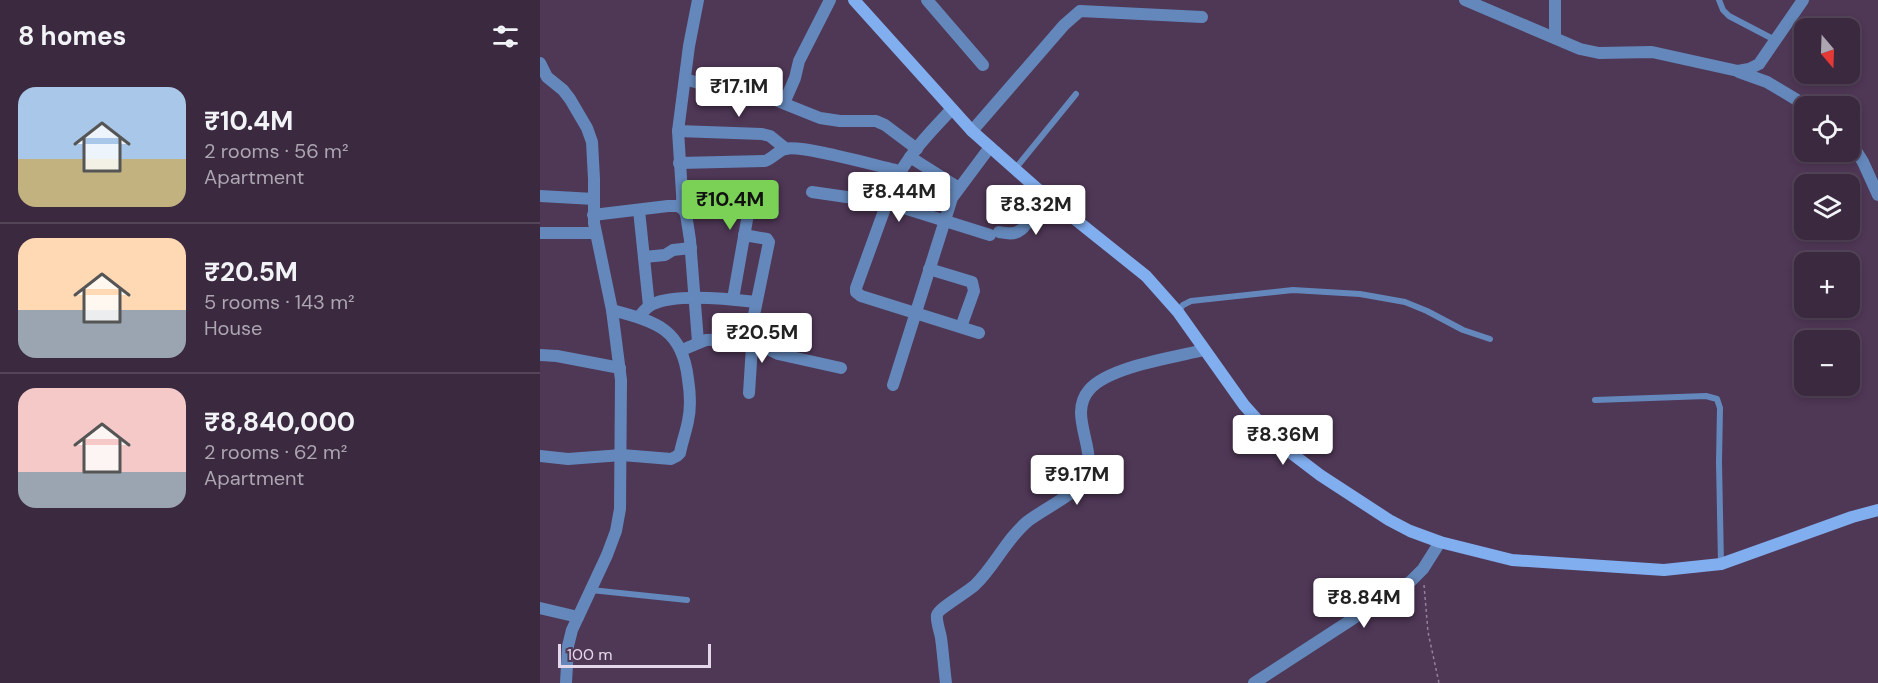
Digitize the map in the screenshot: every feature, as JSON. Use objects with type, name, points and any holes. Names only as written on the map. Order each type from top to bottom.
[{"type":"street","points":[[698,0],[678,130],[679,163],[683,205],[691,248],[698,342]]},
{"type":"street","points":[[784,103],[795,78],[799,61],[830,0]]},
{"type":"street","points":[[854,0],[972,130],[1041,192],[1146,276],[1178,312],[1244,405],[1278,443],[1302,462],[1389,519],[1425,537],[1502,558],[1664,570],[1721,564],[1852,517],[1878,510]]},
{"type":"street","points":[[927,0],[983,65]]},
{"type":"street","points":[[1465,0],[1580,49],[1599,53],[1652,52],[1738,71],[1767,82],[1794,98]]},
{"type":"street","points":[[1555,0],[1555,38]]},
{"type":"street","points":[[1738,71],[1759,64],[1803,0]]},
{"type":"street","points":[[972,130],[1064,25],[1080,11],[1202,17]]},
{"type":"street","points":[[540,63],[547,77],[570,99],[587,128],[594,156],[595,233],[612,310],[620,368],[622,455],[620,509],[608,555],[572,630],[568,646],[566,683]]},
{"type":"street","points":[[685,79],[736,94],[761,96],[819,118],[840,121],[876,121],[885,125],[914,153],[959,188]]},
{"type":"street","points":[[951,109],[900,171],[856,292],[861,296],[979,333]]},
{"type":"street","points":[[678,130],[762,134],[770,136],[786,148],[825,153],[900,171]]},
{"type":"street","points":[[893,385],[952,198],[990,147]]},
{"type":"street","points":[[679,163],[765,161],[786,148]]},
{"type":"street","points":[[1860,157],[1878,195]]},
{"type":"street","points":[[812,192],[888,203],[944,221],[994,233],[1011,234],[1018,232],[1025,225],[1041,192]]},
{"type":"street","points":[[540,196],[594,199]]},
{"type":"street","points":[[593,215],[733,198],[746,203],[748,208],[733,299]]},
{"type":"street","points":[[639,210],[649,306]]},
{"type":"street","points":[[540,233],[595,233]]},
{"type":"street","points":[[744,235],[767,239],[769,242],[766,265],[756,302],[748,393]]},
{"type":"street","points":[[644,257],[665,255],[677,249],[691,248]]},
{"type":"street","points":[[929,269],[972,282],[974,291],[961,327]]},
{"type":"street","points":[[639,317],[649,306],[664,301],[695,298],[756,302]]},
{"type":"street","points":[[540,456],[568,459],[622,455],[671,459],[678,456],[690,409],[689,382],[682,350],[665,330],[653,323],[612,310]]},
{"type":"street","points":[[682,350],[706,340],[752,341],[778,354],[841,368]]},
{"type":"street","points":[[946,683],[936,616],[938,612],[976,584],[1026,522],[1082,484],[1088,475],[1090,463],[1082,418],[1082,404],[1088,390],[1100,381],[1125,369],[1204,350]]},
{"type":"street","points":[[540,355],[620,368]]},
{"type":"street","points":[[1254,683],[1411,581],[1423,569],[1440,542]]},
{"type":"street","points":[[540,608],[578,616]]},
{"type":"lane","points":[[1719,0],[1723,10],[1729,16],[1776,41]]},
{"type":"lane","points":[[1015,169],[1076,94]]},
{"type":"lane","points":[[1178,312],[1191,300],[1206,298],[1293,290],[1360,294],[1405,302],[1463,330],[1490,339]]},
{"type":"lane","points":[[1595,400],[1706,396],[1717,399],[1720,408],[1721,564]]},
{"type":"lane","points":[[591,590],[687,600]]},
{"type":"path","points":[[1423,569],[1428,632],[1439,683]]}]
